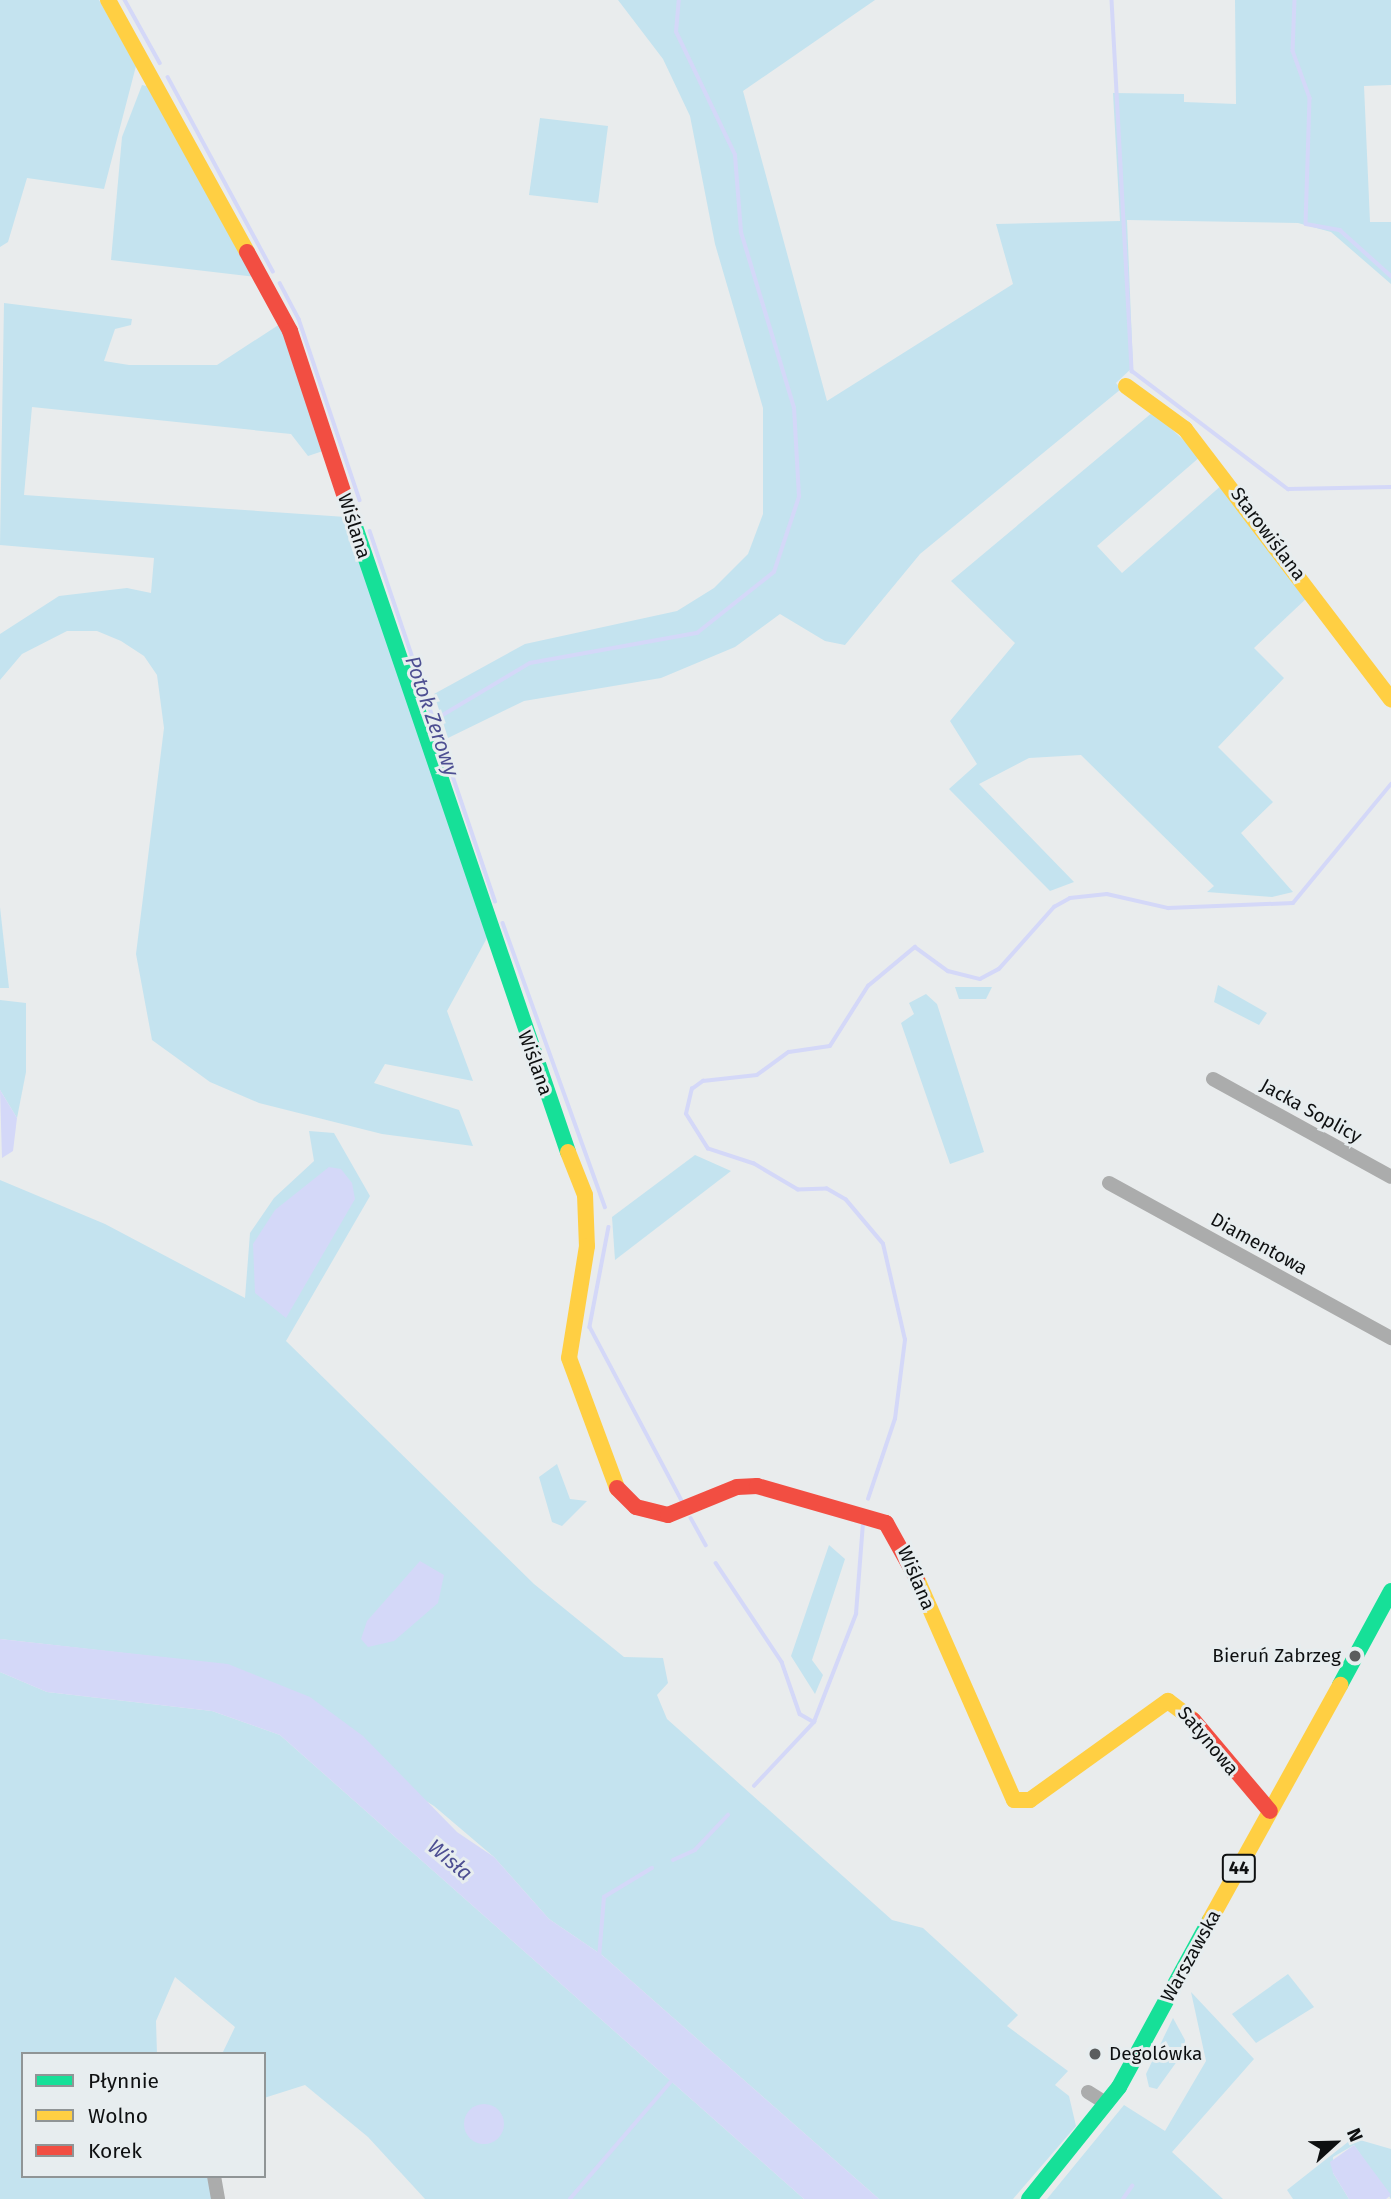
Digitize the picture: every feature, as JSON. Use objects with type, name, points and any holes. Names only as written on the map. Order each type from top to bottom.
[{"type":"street","name":"Wiślana","points":[[108,0],[290,331],[536,1069],[585,1195],[586,1255],[569,1358],[619,1492],[636,1507],[668,1515],[757,1486],[876,1517],[900,1541],[1014,1800],[1030,1800],[1104,1745]]},
{"type":"street","name":"Starowiślana","points":[[1126,386],[1185,429],[1391,699]]},
{"type":"street","name":"Jacka Soplicy","points":[[1213,1079],[1391,1177]]},
{"type":"street","name":"Diamentowa","points":[[1109,1183],[1391,1338]]},
{"type":"street","name":"Warszawska","points":[[1029,2199],[1107,2104],[1391,1591]]},
{"type":"street","name":"Satynowa","points":[[1104,1745],[1142,1714],[1177,1703],[1270,1811]]},
{"type":"street","points":[[1088,2092],[1107,2104]]},
{"type":"street","points":[[214,2178],[218,2199]]},
{"type":"shaded area","points":[[0,0],[99,0],[136,66],[104,189],[27,178],[8,242],[0,247]]},
{"type":"shaded area","points":[[618,0],[875,0],[743,91],[827,401],[1013,284],[996,224],[1120,221],[1113,93],[1184,94],[1184,102],[1236,104],[1235,0],[1391,0],[1391,85],[1364,86],[1370,222],[1391,222],[1391,284],[1331,232],[1298,223],[1127,220],[1133,367],[1116,383],[1121,389],[920,554],[845,645],[825,641],[780,614],[735,647],[661,678],[524,701],[448,738],[434,694],[525,644],[677,611],[714,588],[748,554],[763,514],[763,408],[715,244],[690,116],[663,59]]},
{"type":"shaded area","points":[[142,85],[151,87],[257,277],[111,260],[122,137]]},
{"type":"shaded area","points":[[540,118],[608,126],[598,203],[529,195]]},
{"type":"shaded area","points":[[4,303],[132,319],[131,325],[115,329],[104,361],[129,365],[217,365],[280,324],[323,451],[308,456],[291,434],[32,407],[24,495],[346,517],[487,938],[447,1011],[473,1081],[385,1064],[374,1083],[459,1110],[473,1146],[382,1134],[259,1103],[210,1082],[152,1040],[136,954],[164,728],[157,675],[144,656],[121,641],[97,631],[67,631],[22,654],[0,680],[0,634],[59,596],[127,588],[151,593],[154,558],[0,545]]},
{"type":"shaded area","points":[[1153,412],[1201,456],[1097,546],[1122,573],[1223,484],[1309,596],[1254,648],[1284,678],[1218,747],[1273,802],[1241,833],[1293,892],[1272,897],[1207,892],[1214,886],[1081,755],[1029,758],[979,784],[1074,882],[1050,891],[949,789],[977,764],[950,721],[1015,643],[951,581]]},
{"type":"shaded area","points":[[0,907],[9,988],[0,988]]},
{"type":"shaded area","points":[[1218,985],[1267,1013],[1259,1025],[1214,1002]]},
{"type":"shaded area","points":[[955,987],[992,987],[986,999],[959,999]]},
{"type":"shaded area","points":[[926,994],[937,1004],[984,1152],[950,1164],[901,1023],[914,1014],[909,1003]]},
{"type":"shaded area","points":[[0,1000],[26,1003],[26,1072],[17,1118],[0,1090]]},
{"type":"shaded area","points":[[309,1131],[334,1133],[370,1196],[286,1341],[534,1584],[624,1657],[663,1658],[668,1683],[657,1695],[667,1719],[892,1920],[923,1928],[1018,2015],[1007,2026],[1068,2071],[1055,2085],[1069,2096],[1076,2126],[1013,2199],[879,2199],[602,1955],[549,1919],[494,1857],[434,1806],[203,1662],[0,1639],[0,1180],[105,1224],[245,1298],[250,1233],[274,1198],[314,1161]]},
{"type":"shaded area","points":[[695,1155],[731,1171],[615,1260],[612,1217]]},
{"type":"shaded area","points":[[557,1464],[570,1499],[587,1501],[562,1526],[552,1522],[539,1477]]},
{"type":"shaded area","points":[[829,1545],[845,1559],[812,1660],[823,1675],[815,1694],[791,1656]]},
{"type":"shaded area","points":[[0,1672],[47,1692],[212,1711],[280,1735],[804,2199],[425,2199],[368,2137],[305,2085],[266,2097],[266,2052],[223,2052],[235,2027],[175,1977],[156,2021],[157,2052],[21,2052],[21,2178],[208,2178],[213,2199],[0,2199]]},
{"type":"shaded area","points":[[1288,1974],[1314,2007],[1256,2043],[1232,2014]]},
{"type":"shaded area","points":[[1191,1992],[1254,2059],[1172,2152],[1223,2199],[1047,2199],[1124,2105],[1165,2131],[1206,2061]]},
{"type":"shaded area","points":[[1173,2018],[1185,2040],[1183,2053],[1157,2089],[1149,2087],[1146,2074]]},
{"type":"shaded area","points":[[1353,2138],[1391,2149],[1391,2199],[1354,2145],[1333,2157],[1333,2173],[1349,2199],[1293,2199],[1287,2190]]},
{"type":"water","points":[[0,1090],[17,1118],[13,1151],[2,1158]]},
{"type":"water","points":[[329,1167],[341,1169],[352,1183],[355,1199],[286,1318],[255,1293],[253,1244],[275,1210]]},
{"type":"water","points":[[420,1561],[444,1575],[438,1603],[394,1641],[368,1647],[361,1639],[367,1621]]},
{"type":"water","name":"Wisła","points":[[0,1639],[228,1664],[310,1697],[363,1736],[457,1832],[494,1857],[549,1919],[602,1955],[879,2199],[804,2199],[280,1735],[212,1711],[47,1692],[0,1672]]},
{"type":"water","points":[[484,2104],[498,2110],[504,2124],[498,2138],[484,2144],[470,2138],[464,2124],[470,2110]]},
{"type":"water","points":[[1354,2145],[1391,2195],[1386,2199],[1349,2199],[1333,2173],[1330,2162]]},
{"type":"waterway","points":[[125,0],[160,63]]},
{"type":"waterway","points":[[436,719],[530,663],[697,633],[774,572],[799,497],[794,408],[741,232],[735,155],[676,32],[679,0]]},
{"type":"waterway","points":[[1112,0],[1132,371],[1288,489],[1391,487]]},
{"type":"waterway","points":[[1295,0],[1293,51],[1310,98],[1306,224],[1340,230],[1391,276]]},
{"type":"waterway","points":[[168,77],[273,271]]},
{"type":"waterway","points":[[280,283],[299,319],[360,500]]},
{"type":"waterway","name":"Potok Zerowy","points":[[370,531],[495,901]]},
{"type":"waterway","points":[[868,1499],[895,1419],[905,1340],[883,1244],[846,1200],[827,1189],[798,1190],[754,1164],[708,1149],[686,1114],[692,1089],[703,1081],[757,1075],[789,1052],[830,1046],[868,986],[915,947],[948,971],[980,979],[999,969],[1054,907],[1070,898],[1107,894],[1168,908],[1293,903],[1391,784]]},
{"type":"waterway","points":[[503,923],[605,1207]]},
{"type":"waterway","points":[[609,1227],[590,1327],[682,1501]]},
{"type":"waterway","points":[[691,1518],[706,1545]]},
{"type":"waterway","points":[[754,1786],[814,1722],[856,1614],[863,1523]]},
{"type":"waterway","points":[[716,1563],[782,1662],[800,1714],[814,1722]]},
{"type":"waterway","points":[[673,1860],[695,1850],[728,1815]]},
{"type":"waterway","points":[[599,1958],[604,1897],[652,1868]]},
{"type":"waterway","points":[[570,2199],[674,2078]]},
{"type":"waterway","points":[[1123,2199],[1132,2186]]},
{"type":"traffic: fast","points":[[350,512],[568,1152]]},
{"type":"traffic: fast","points":[[1340,1685],[1391,1591]]},
{"type":"traffic: fast","points":[[1029,2199],[1119,2087],[1210,1920]]},
{"type":"traffic: slow","points":[[108,0],[247,252]]},
{"type":"traffic: slow","points":[[1126,386],[1185,429],[1391,699]]},
{"type":"traffic: slow","points":[[568,1152],[585,1195],[587,1246],[569,1358],[617,1488]]},
{"type":"traffic: slow","points":[[917,1579],[1014,1800],[1030,1800],[1168,1701],[1193,1720]]},
{"type":"traffic: slow","points":[[1210,1920],[1340,1685]]},
{"type":"traffic: jam","points":[[247,252],[290,331],[350,512]]},
{"type":"traffic: jam","points":[[617,1488],[636,1507],[668,1515],[737,1487],[757,1486],[886,1523],[917,1579]]},
{"type":"traffic: jam","points":[[1193,1720],[1270,1811]]},
{"type":"place","name":"Bieruń Zabrzeg","points":[[1355,1656]]},
{"type":"place","name":"Degolówka","points":[[1095,2054]]}]
